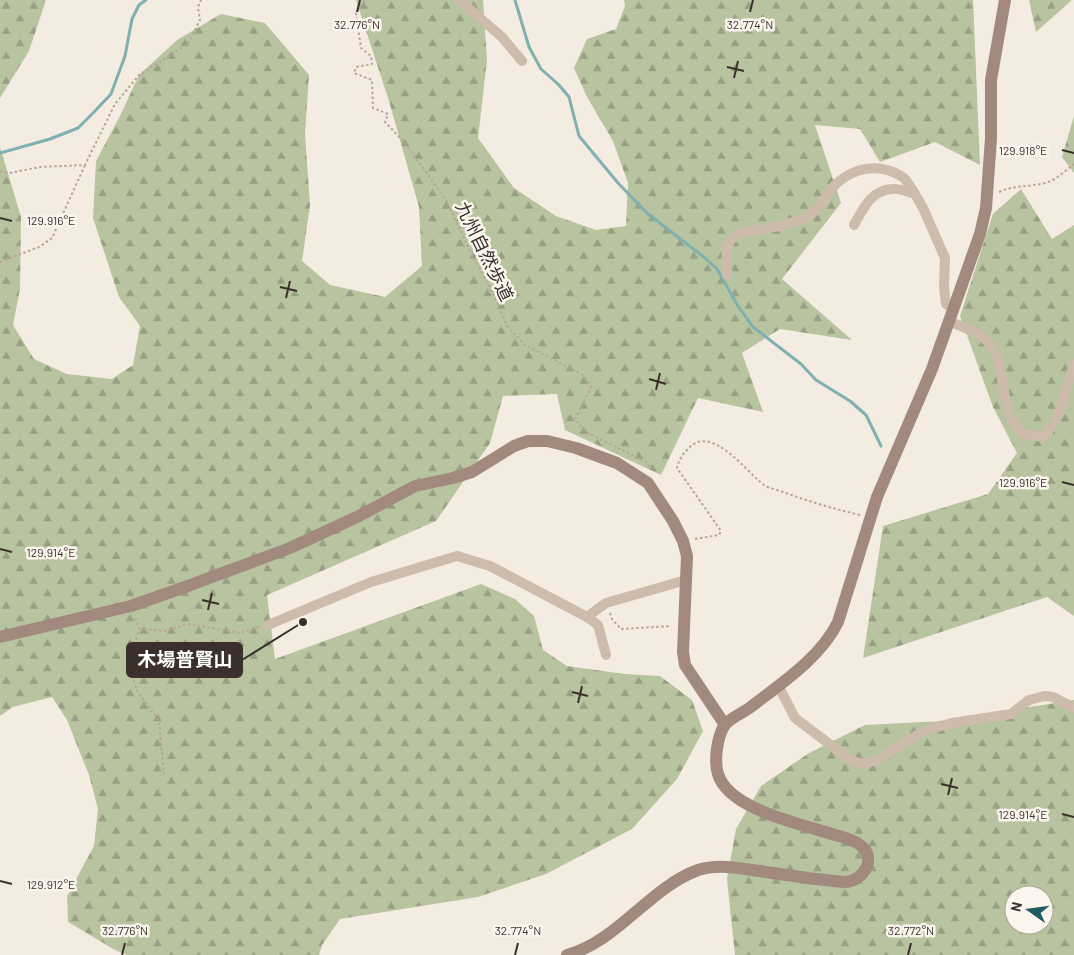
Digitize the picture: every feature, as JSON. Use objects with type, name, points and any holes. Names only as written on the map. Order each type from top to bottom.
[{"type":"street","points":[[458,0],[502,37],[522,62]]},
{"type":"street","points":[[567,955],[593,944],[622,923],[665,887],[698,870],[736,868],[846,882],[854,882],[865,871],[868,862],[862,845],[764,812],[739,800],[727,790],[720,780],[717,772],[716,750],[725,725],[751,707],[817,654],[838,622],[877,497],[932,369],[980,234],[986,198],[991,138],[991,80],[1005,0]]},
{"type":"street","points":[[727,275],[726,254],[728,244],[734,237],[744,232],[770,228],[808,216],[827,197],[836,184],[856,171],[870,167],[884,169],[902,176],[923,208],[945,258],[944,287],[946,304],[951,315],[988,342],[998,363],[1010,418],[1023,434],[1044,437],[1061,408],[1074,364]]},
{"type":"street","points":[[854,225],[866,204],[879,192],[893,189],[915,194]]},
{"type":"street","points":[[0,637],[130,606],[290,548],[359,516],[415,486],[454,478],[472,472],[514,446],[528,441],[547,441],[576,448],[617,463],[648,483],[673,521],[683,541],[687,556],[682,652],[685,664],[725,725]]},
{"type":"street","points":[[268,625],[371,582],[457,556],[490,566],[587,617],[598,625],[606,655]]},
{"type":"street","points":[[587,617],[606,603],[686,580]]},
{"type":"street","points":[[778,685],[794,718],[852,761],[864,764],[877,760],[917,735],[933,728],[952,723],[1011,714],[1029,700],[1045,696],[1074,708]]},
{"type":"path","points":[[0,262],[40,247],[52,238],[115,104],[139,75],[188,44],[200,20],[198,7],[201,0]]},
{"type":"path","name":"九州自然歩道","points":[[364,0],[356,13],[360,48],[371,56],[372,64],[356,67],[354,73],[372,80],[373,108],[388,114],[385,122],[405,143],[446,200],[470,251],[494,295],[507,326],[525,345],[583,375],[591,387],[575,419],[586,432],[648,463],[651,472],[648,483]]},
{"type":"path","points":[[986,198],[1011,187],[1046,182],[1061,175],[1074,164]]},
{"type":"path","points":[[0,171],[10,173],[40,167],[85,165]]},
{"type":"path","points":[[683,541],[719,535],[721,531],[677,468],[678,462],[686,450],[694,443],[700,442],[710,443],[727,450],[765,485],[813,503],[870,518]]},
{"type":"path","points":[[606,603],[612,619],[621,629],[684,626]]},
{"type":"path","points":[[130,606],[139,629],[129,664],[137,690],[159,721],[164,774]]},
{"type":"path","points":[[139,629],[166,631],[187,624],[240,633],[268,625]]},
{"type":"green space","points":[[0,0],[46,0],[29,51],[0,98]]},
{"type":"green space","points":[[356,0],[483,0],[487,60],[478,138],[514,188],[556,216],[596,230],[626,226],[628,183],[613,141],[587,97],[574,68],[587,39],[616,29],[625,6],[624,0],[973,0],[980,165],[935,142],[880,162],[860,129],[815,125],[841,203],[782,279],[852,340],[780,329],[742,353],[763,412],[698,398],[661,475],[565,430],[557,394],[503,396],[490,443],[436,521],[267,595],[275,659],[481,584],[515,599],[534,616],[543,650],[567,666],[625,674],[660,676],[692,700],[703,731],[677,779],[632,829],[546,874],[478,897],[340,919],[322,945],[319,955],[127,955],[68,922],[67,896],[94,846],[98,809],[89,775],[67,720],[52,697],[13,707],[0,716],[0,147],[21,217],[20,289],[13,325],[34,359],[67,374],[112,379],[133,365],[140,326],[119,297],[93,218],[96,161],[139,75],[177,40],[221,14],[265,23],[309,75],[305,134],[310,205],[302,261],[330,285],[385,297],[422,266],[419,207],[389,101]]},
{"type":"green space","points":[[1029,0],[1072,0],[1036,32]]},
{"type":"green space","points":[[1074,116],[1074,173],[1062,157]]},
{"type":"green space","points":[[1021,189],[1052,239],[1074,225],[1074,616],[1047,597],[863,658],[883,526],[988,494],[1017,453],[993,407],[960,316],[993,214]]},
{"type":"green space","points":[[1074,700],[1074,955],[735,955],[727,879],[736,829],[761,786],[809,753],[865,725],[944,721]]},
{"type":"waterway","points":[[0,153],[50,139],[78,128],[94,112],[111,94],[125,56],[132,19],[139,5],[146,0]]},
{"type":"waterway","points":[[515,0],[529,47],[541,69],[569,97],[579,136],[618,183],[647,213],[717,269],[738,306],[753,327],[801,364],[816,380],[850,401],[866,415],[881,446]]},
{"type":"place","name":"木場普賢山","points":[[303,622]]}]
